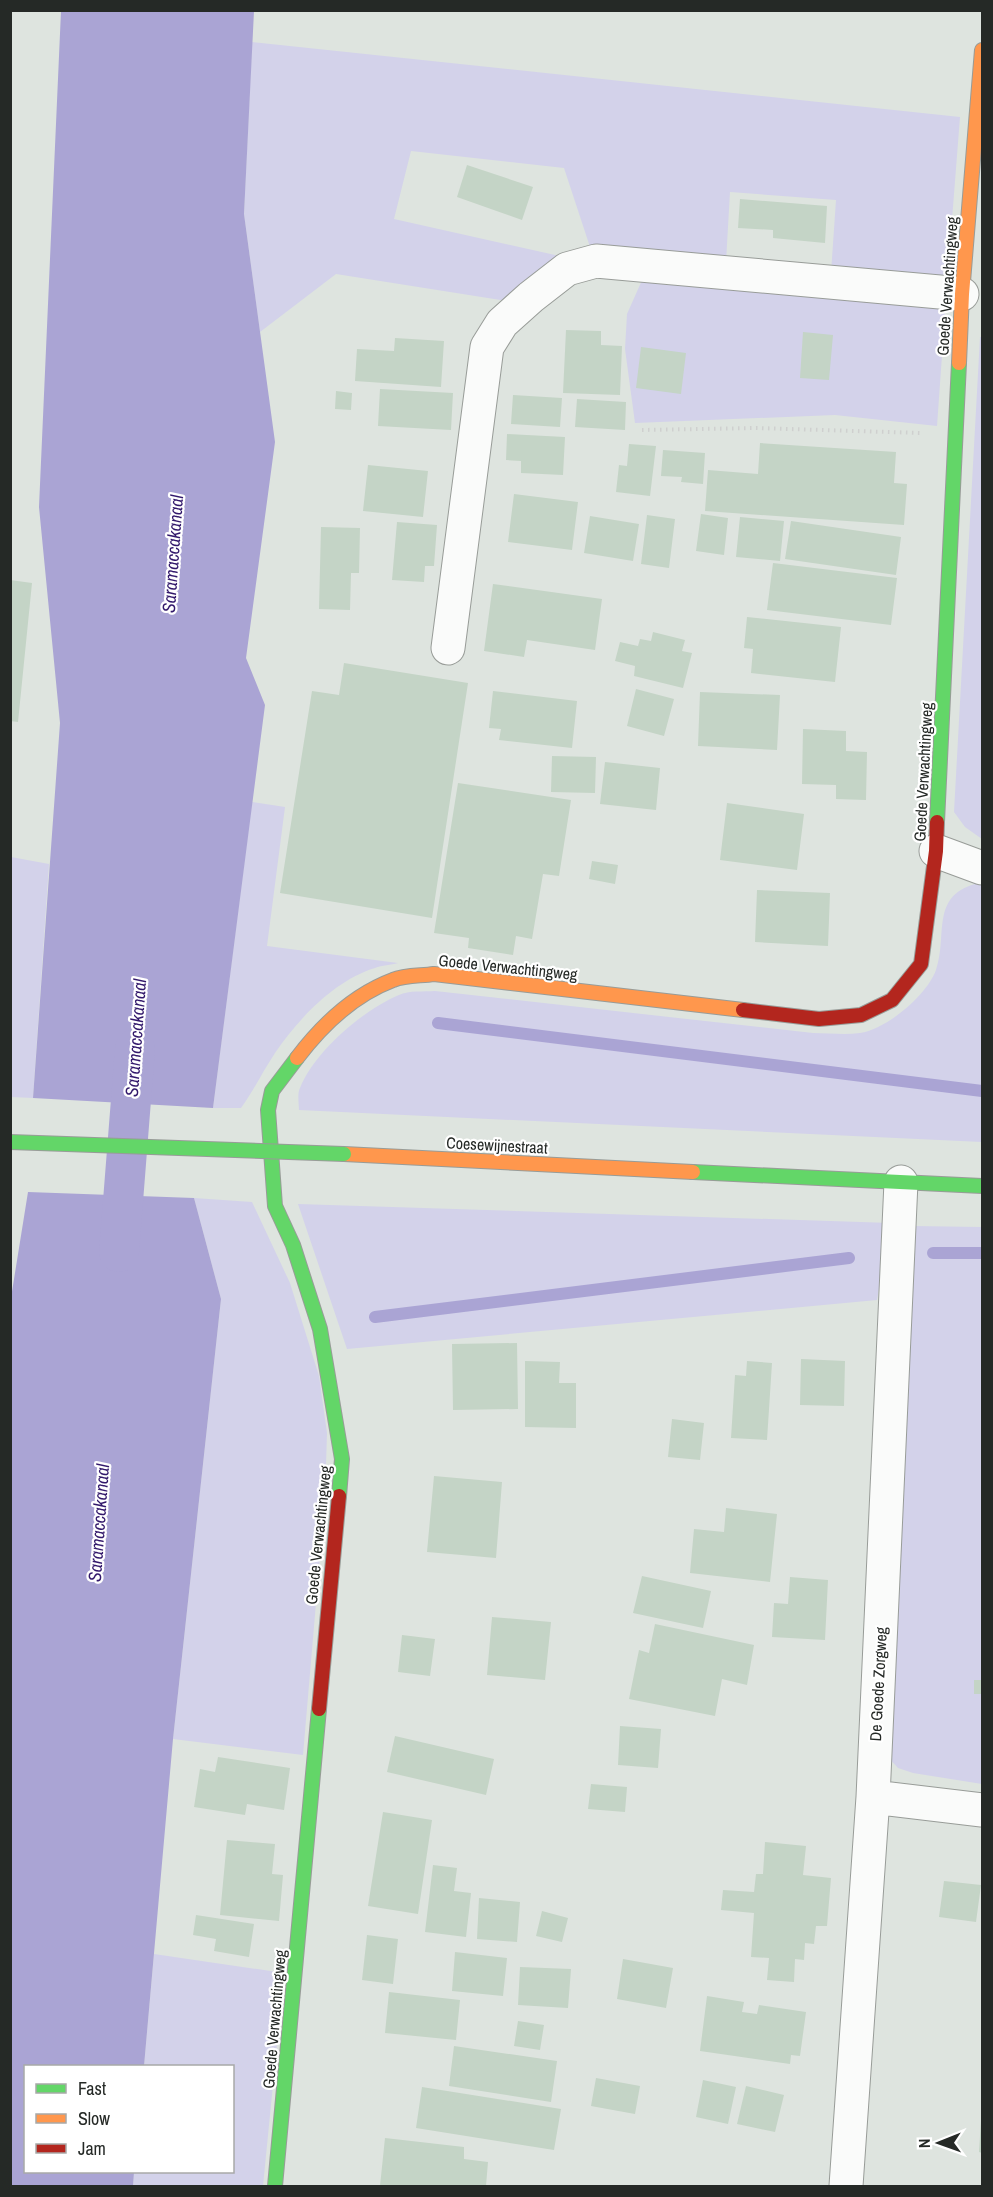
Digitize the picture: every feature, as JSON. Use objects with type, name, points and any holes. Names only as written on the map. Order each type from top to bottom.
[{"type":"street","name":"Goede Verwachtingweg","points":[[275,2187],[342,1459],[320,1329],[293,1245],[275,1206],[268,1110],[272,1091],[315,1035],[351,1002],[394,979],[434,974],[819,1018],[861,1015],[892,1000],[921,964],[936,851],[962,294],[982,50]]},
{"type":"street","points":[[448,648],[487,347],[502,323],[567,269],[596,261],[962,294]]},
{"type":"street","points":[[936,851],[982,868]]},
{"type":"street","name":"Coesewijnestraat","points":[[10,1142],[344,1154],[982,1186]]},
{"type":"street","name":"De Goede Zorgweg","points":[[846,2187],[873,1797],[901,1182]]},
{"type":"street","points":[[873,1797],[982,1810]]},
{"type":"path","points":[[642,430],[756,428],[955,434]]},
{"type":"shaded area","points":[[252,42],[960,117],[947,284],[831,273],[836,200],[730,192],[726,262],[590,247],[564,168],[411,151],[394,219],[573,259],[513,302],[336,274],[260,332],[244,214]]},
{"type":"shaded area","points":[[647,269],[946,299],[937,426],[835,415],[635,423],[625,349],[627,314]]},
{"type":"shaded area","points":[[980,337],[982,337],[982,839],[965,827],[954,812]]},
{"type":"shaded area","points":[[252,802],[285,807],[267,946],[398,963],[360,974],[332,991],[306,1014],[284,1040],[241,1108],[213,1108]]},
{"type":"shaded area","points":[[11,857],[49,864],[33,1098],[11,1097]]},
{"type":"shaded area","points":[[975,884],[982,885],[982,1142],[299,1110],[300,1088],[307,1074],[328,1046],[370,1011],[407,992],[435,991],[813,1033],[854,1034],[871,1030],[894,1018],[924,990],[936,970],[946,908],[961,890]]},
{"type":"shaded area","points":[[194,1198],[252,1202],[290,1283],[319,1376],[327,1433],[325,1498],[303,1755],[173,1739],[221,1299]]},
{"type":"shaded area","points":[[298,1204],[891,1223],[877,1300],[347,1349]]},
{"type":"shaded area","points":[[912,1226],[982,1227],[982,1784],[913,1773],[898,1768],[887,1756]]},
{"type":"shaded area","points":[[154,1954],[284,1973],[263,2186],[133,2186],[134,2173],[234,2173],[234,2065],[144,2065]]},
{"type":"water","points":[[61,11],[254,11],[244,214],[275,442],[246,658],[265,705],[213,1108],[33,1098],[60,723],[39,507]]},
{"type":"water","points":[[28,1192],[194,1198],[221,1299],[173,1739],[144,2065],[24,2065],[24,2173],[134,2173],[133,2186],[11,2186],[10,1304]]},
{"type":"building","points":[[467,165],[533,187],[522,220],[457,197]]},
{"type":"building","points":[[740,199],[827,206],[825,243],[773,238],[773,230],[738,228]]},
{"type":"building","points":[[566,330],[601,331],[601,345],[622,346],[620,395],[563,393]]},
{"type":"building","points":[[803,332],[833,335],[829,380],[800,378]]},
{"type":"building","points":[[395,338],[444,341],[441,387],[355,381],[357,349],[394,351]]},
{"type":"building","points":[[641,347],[686,353],[681,394],[636,388]]},
{"type":"building","points":[[380,389],[453,393],[451,430],[378,426]]},
{"type":"building","points":[[336,391],[352,393],[351,410],[335,409]]},
{"type":"building","points":[[513,395],[562,398],[560,427],[511,424]]},
{"type":"building","points":[[577,399],[626,402],[625,430],[575,427]]},
{"type":"building","points":[[507,434],[565,437],[563,475],[521,473],[521,461],[506,460]]},
{"type":"building","points":[[760,443],[896,452],[894,483],[907,484],[904,525],[705,511],[708,470],[758,474]]},
{"type":"building","points":[[629,444],[656,446],[650,496],[616,492],[619,465],[627,466]]},
{"type":"building","points":[[663,450],[705,453],[703,484],[681,482],[682,477],[661,476]]},
{"type":"building","points":[[368,465],[428,471],[423,517],[363,511]]},
{"type":"building","points":[[514,494],[578,502],[572,550],[508,542]]},
{"type":"building","points":[[701,514],[728,518],[724,555],[696,551]]},
{"type":"building","points":[[647,515],[675,519],[669,568],[641,564]]},
{"type":"building","points":[[590,516],[639,524],[633,561],[584,553]]},
{"type":"building","points":[[740,517],[784,521],[780,561],[736,557]]},
{"type":"building","points":[[791,521],[901,537],[896,575],[785,559]]},
{"type":"building","points":[[397,522],[437,525],[434,566],[425,566],[424,582],[392,580]]},
{"type":"building","points":[[321,527],[360,528],[359,573],[351,573],[350,610],[319,609]]},
{"type":"building","points":[[773,563],[897,578],[891,625],[767,610]]},
{"type":"building","points":[[10,580],[32,583],[18,722],[10,721]]},
{"type":"building","points":[[493,584],[602,599],[595,650],[527,640],[524,657],[484,651]]},
{"type":"building","points":[[747,617],[841,627],[835,682],[751,673],[753,649],[744,648]]},
{"type":"building","points":[[653,632],[685,640],[682,651],[692,653],[683,688],[634,676],[635,666],[615,661],[620,642],[638,646],[640,639],[651,641]]},
{"type":"building","points":[[344,663],[468,683],[432,918],[280,893],[312,691],[339,695]]},
{"type":"building","points":[[636,689],[674,699],[664,736],[627,726]]},
{"type":"building","points":[[493,691],[577,701],[572,748],[499,740],[501,729],[489,728]]},
{"type":"building","points":[[700,692],[780,695],[777,750],[698,746]]},
{"type":"building","points":[[803,729],[846,731],[846,751],[867,752],[866,800],[836,799],[836,785],[802,784]]},
{"type":"building","points":[[552,756],[596,757],[595,793],[551,792]]},
{"type":"building","points":[[605,762],[660,768],[656,810],[600,804]]},
{"type":"building","points":[[458,783],[571,800],[559,876],[543,874],[532,939],[516,936],[513,955],[468,948],[469,938],[434,933]]},
{"type":"building","points":[[727,803],[804,814],[797,870],[720,860]]},
{"type":"building","points":[[592,861],[618,865],[615,884],[589,879]]},
{"type":"building","points":[[757,890],[830,893],[828,946],[755,942]]},
{"type":"building","points":[[517,1343],[518,1409],[453,1410],[452,1344]]},
{"type":"building","points":[[801,1359],[845,1361],[844,1406],[800,1405]]},
{"type":"building","points":[[525,1361],[560,1362],[559,1383],[576,1383],[576,1428],[525,1427]]},
{"type":"building","points":[[747,1361],[772,1363],[767,1440],[731,1438],[735,1375],[746,1376]]},
{"type":"building","points":[[672,1419],[704,1423],[700,1460],[668,1457]]},
{"type":"building","points":[[434,1476],[502,1482],[496,1558],[427,1552]]},
{"type":"building","points":[[726,1508],[777,1514],[770,1582],[690,1573],[694,1529],[724,1532]]},
{"type":"building","points":[[642,1576],[711,1591],[703,1628],[633,1613]]},
{"type":"building","points":[[790,1577],[828,1580],[825,1640],[772,1637],[774,1603],[788,1604]]},
{"type":"building","points":[[492,1617],[551,1622],[545,1680],[487,1675]]},
{"type":"building","points":[[655,1624],[754,1645],[747,1685],[722,1679],[715,1716],[629,1699],[639,1650],[649,1653]]},
{"type":"building","points":[[402,1635],[435,1639],[430,1676],[398,1672]]},
{"type":"building","points":[[974,1680],[982,1680],[982,1694],[974,1694]]},
{"type":"building","points":[[620,1726],[661,1729],[658,1768],[618,1765]]},
{"type":"building","points":[[395,1736],[494,1759],[486,1795],[387,1772]]},
{"type":"building","points":[[218,1757],[290,1768],[284,1810],[247,1804],[245,1815],[194,1807],[200,1769],[215,1772]]},
{"type":"building","points":[[591,1784],[627,1787],[625,1812],[588,1809]]},
{"type":"building","points":[[383,1812],[432,1820],[418,1914],[368,1906]]},
{"type":"building","points":[[227,1840],[275,1844],[272,1874],[283,1875],[279,1921],[220,1915]]},
{"type":"building","points":[[765,1842],[806,1846],[803,1875],[831,1878],[827,1926],[816,1926],[814,1944],[805,1943],[804,1960],[795,1959],[794,1982],[767,1980],[769,1958],[751,1957],[754,1913],[721,1910],[723,1890],[754,1892],[756,1874],[763,1874]]},
{"type":"building","points":[[433,1865],[457,1868],[454,1891],[471,1893],[466,1937],[425,1932]]},
{"type":"building","points":[[944,1881],[981,1885],[976,1922],[939,1917]]},
{"type":"building","points":[[479,1898],[520,1902],[517,1942],[477,1939]]},
{"type":"building","points":[[542,1911],[568,1918],[562,1942],[536,1936]]},
{"type":"building","points":[[196,1915],[254,1924],[249,1957],[214,1951],[216,1939],[193,1935]]},
{"type":"building","points":[[367,1935],[398,1939],[393,1984],[362,1980]]},
{"type":"building","points":[[455,1952],[507,1958],[503,1996],[452,1991]]},
{"type":"building","points":[[623,1959],[673,1968],[666,2008],[617,1999]]},
{"type":"building","points":[[520,1967],[571,1969],[568,2008],[518,2005]]},
{"type":"building","points":[[389,1992],[460,2000],[456,2040],[385,2033]]},
{"type":"building","points":[[707,1996],[744,2002],[742,2012],[757,2014],[759,2005],[806,2012],[800,2056],[791,2055],[790,2064],[700,2051]]},
{"type":"building","points":[[518,2021],[544,2025],[540,2050],[514,2046]]},
{"type":"building","points":[[454,2046],[557,2061],[551,2102],[449,2086]]},
{"type":"building","points":[[596,2078],[640,2086],[635,2114],[591,2106]]},
{"type":"building","points":[[703,2080],[736,2087],[728,2124],[696,2117]]},
{"type":"building","points":[[746,2086],[784,2095],[775,2132],[737,2124]]},
{"type":"building","points":[[422,2087],[561,2109],[554,2150],[416,2128]]},
{"type":"building","points":[[982,2120],[982,2153],[979,2152]]},
{"type":"building","points":[[385,2138],[464,2147],[464,2159],[488,2162],[486,2186],[380,2186]]},
{"type":"waterway","points":[[438,1023],[982,1091]]},
{"type":"waterway","name":"Saramaccakanaal","points":[[119,1252],[135,1049]]},
{"type":"waterway","points":[[933,1253],[982,1253]]},
{"type":"waterway","points":[[375,1317],[849,1258]]},
{"type":"traffic: fast","points":[[937,822],[959,363]]},
{"type":"traffic: fast","points":[[297,1058],[272,1091],[268,1110],[275,1206],[293,1245],[320,1329],[342,1459],[339,1496]]},
{"type":"traffic: fast","points":[[10,1142],[344,1154]]},
{"type":"traffic: fast","points":[[693,1172],[982,1186]]},
{"type":"traffic: fast","points":[[275,2186],[319,1709]]},
{"type":"traffic: slow","points":[[959,363],[962,294],[982,50]]},
{"type":"traffic: slow","points":[[297,1058],[339,1012],[378,986],[408,976],[434,974],[743,1010]]},
{"type":"traffic: slow","points":[[344,1154],[693,1172]]},
{"type":"traffic: jam","points":[[743,1010],[819,1019],[861,1015],[892,1000],[921,964],[936,851],[937,822]]},
{"type":"traffic: jam","points":[[319,1709],[339,1496]]}]
